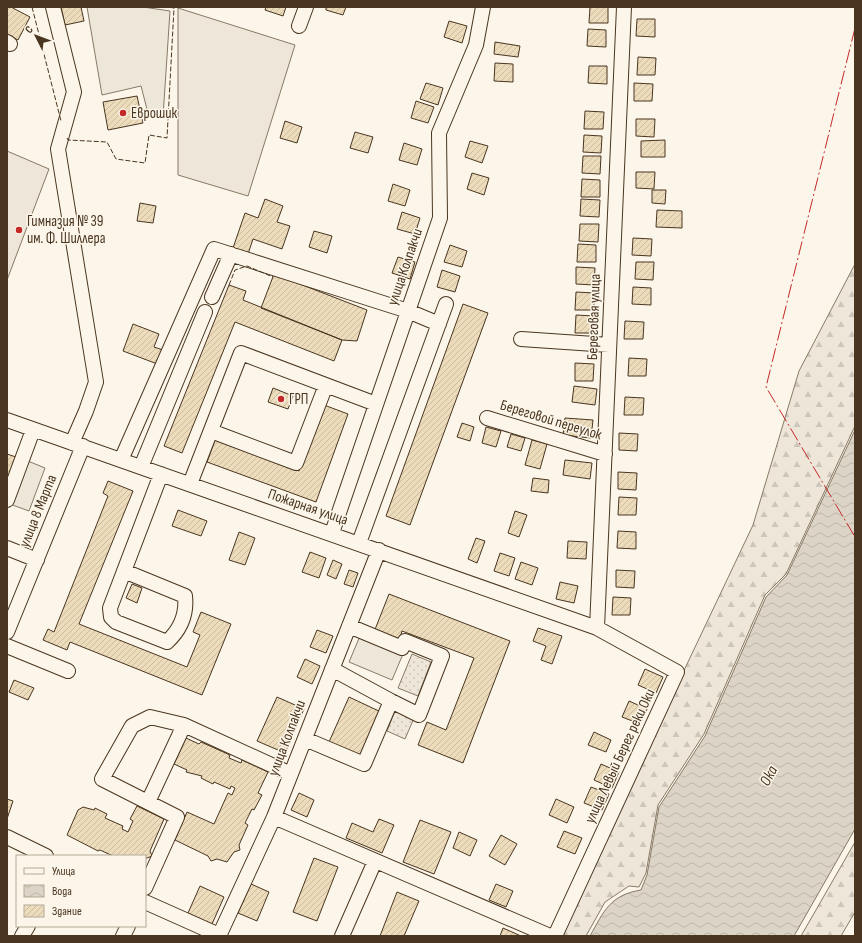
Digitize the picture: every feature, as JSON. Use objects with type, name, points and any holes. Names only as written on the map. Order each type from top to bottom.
[{"type":"street","name":"улица 8 Марта","points":[[7,632],[37,560],[77,445],[86,410],[96,382],[58,149],[74,92],[53,7]]},
{"type":"street","points":[[299,26],[306,7]]},
{"type":"street","name":"улица Колпакчи","points":[[332,534],[440,218],[439,133],[476,45],[483,7]]},
{"type":"street","name":"Береговая улица","points":[[597,628],[624,7]]},
{"type":"street","points":[[121,460],[214,249],[408,311],[439,324]]},
{"type":"street","points":[[212,297],[231,254]]},
{"type":"street","points":[[359,543],[446,304]]},
{"type":"street","points":[[141,467],[205,312]]},
{"type":"street","points":[[179,329],[195,336]]},
{"type":"street","points":[[521,339],[609,345]]},
{"type":"street","points":[[190,484],[241,353],[376,404]]},
{"type":"street","points":[[211,431],[296,464],[326,385]]},
{"type":"street","name":"Береговой переулок","points":[[487,418],[605,454]]},
{"type":"street","name":"Пожарная улица","points":[[7,420],[597,628]]},
{"type":"street","points":[[7,500],[34,430]]},
{"type":"street","points":[[124,571],[185,596],[186,607],[176,633],[167,642],[116,622],[110,616],[110,608],[124,571],[161,474]]},
{"type":"street","points":[[7,548],[37,560]]},
{"type":"street","name":"улица Колпакчи","points":[[219,936],[274,817],[379,550]]},
{"type":"street","points":[[332,670],[419,715],[442,656],[405,641],[402,648],[349,626]]},
{"type":"street","name":"улица Левый Берег реки Оки","points":[[555,936],[677,672],[597,628]]},
{"type":"street","points":[[7,646],[68,671]]},
{"type":"street","points":[[304,739],[364,764],[391,701]]},
{"type":"street","points":[[146,886],[178,817],[102,779],[132,726],[150,717],[184,725],[291,774]]},
{"type":"street","points":[[148,802],[184,725]]},
{"type":"street","points":[[274,817],[550,936]]},
{"type":"street","points":[[7,837],[44,855]]},
{"type":"street","points":[[342,936],[375,861]]},
{"type":"street","points":[[146,902],[219,936]]},
{"type":"street","points":[[22,936],[27,927]]},
{"type":"street","points":[[123,936],[128,927]]},
{"type":"green space","points":[[178,8],[295,45],[248,196],[178,175]]},
{"type":"green space","points":[[7,151],[49,169],[7,280]]},
{"type":"green space","points":[[855,264],[855,426],[786,574],[765,595],[704,734],[658,805],[646,873],[639,887],[629,886],[605,902],[586,936],[558,936],[753,525],[799,371]]},
{"type":"green space","points":[[412,654],[431,662],[418,696],[398,688]]},
{"type":"green space","points":[[395,711],[414,718],[405,739],[387,731]]},
{"type":"green space","points":[[855,842],[855,912],[841,936],[801,936]]},
{"type":"shaded area","points":[[87,7],[143,7],[170,11],[163,117],[149,117],[141,86],[102,95]]},
{"type":"shaded area","points":[[23,459],[45,468],[29,511],[7,503]]},
{"type":"shaded area","points":[[360,636],[403,654],[392,680],[349,662]]},
{"type":"water","name":"Ока","points":[[855,430],[855,829],[794,936],[590,936],[604,912],[615,900],[630,892],[641,890],[647,875],[659,807],[705,736],[766,597],[787,575]]},
{"type":"building","points":[[7,7],[11,7],[30,17],[18,40],[7,35]]},
{"type":"building","points":[[61,7],[81,7],[84,21],[65,25]]},
{"type":"building","points":[[266,7],[286,7],[283,16],[265,10]]},
{"type":"building","points":[[326,7],[346,7],[343,15],[326,10]]},
{"type":"building","points":[[590,7],[608,7],[608,23],[589,23]]},
{"type":"building","points":[[637,19],[655,19],[655,37],[636,36]]},
{"type":"building","points":[[449,21],[467,26],[462,43],[444,37]]},
{"type":"building","points":[[588,29],[606,30],[606,47],[587,46]]},
{"type":"building","points":[[495,42],[520,46],[518,57],[494,54]]},
{"type":"building","points":[[638,57],[656,58],[655,75],[637,75]]},
{"type":"building","points":[[495,63],[513,64],[513,82],[494,81]]},
{"type":"building","points":[[589,66],[607,66],[607,84],[588,83]]},
{"type":"building","points":[[426,83],[443,88],[438,105],[420,99]]},
{"type":"building","points":[[634,83],[653,84],[652,101],[634,101]]},
{"type":"building","name":"Еврошик","points":[[137,96],[143,123],[108,130],[103,102]]},
{"type":"building","points":[[416,101],[434,107],[428,123],[411,118]]},
{"type":"building","points":[[585,111],[604,112],[603,129],[584,129]]},
{"type":"building","points":[[636,119],[655,119],[654,137],[636,136]]},
{"type":"building","points":[[285,121],[302,127],[297,143],[280,138]]},
{"type":"building","points":[[355,132],[373,137],[368,153],[350,148]]},
{"type":"building","points":[[584,135],[602,136],[601,153],[583,152]]},
{"type":"building","points":[[665,140],[665,157],[641,157],[641,141]]},
{"type":"building","points":[[470,141],[488,146],[482,163],[465,157]]},
{"type":"building","points":[[404,143],[422,149],[417,165],[399,160]]},
{"type":"building","points":[[583,156],[601,156],[600,174],[582,173]]},
{"type":"building","points":[[636,172],[655,172],[654,189],[636,188]]},
{"type":"building","points":[[472,173],[489,178],[484,195],[467,189]]},
{"type":"building","points":[[582,179],[600,180],[600,197],[581,197]]},
{"type":"building","points":[[393,184],[410,190],[405,206],[388,201]]},
{"type":"building","points":[[652,190],[666,190],[665,204],[652,203]]},
{"type":"building","points":[[265,199],[283,206],[277,222],[290,226],[282,249],[253,239],[248,254],[233,248],[245,213],[258,218]]},
{"type":"building","points":[[581,199],[600,200],[599,217],[580,216]]},
{"type":"building","points":[[140,203],[156,206],[153,223],[137,221]]},
{"type":"building","points":[[657,210],[682,211],[682,228],[656,227]]},
{"type":"building","points":[[402,212],[420,218],[415,234],[397,229]]},
{"type":"building","points":[[580,224],[599,224],[598,242],[579,241]]},
{"type":"building","points":[[314,231],[332,236],[327,253],[309,247]]},
{"type":"building","points":[[633,238],[652,239],[651,256],[632,255]]},
{"type":"building","points":[[578,244],[596,245],[596,262],[577,262]]},
{"type":"building","points":[[450,245],[467,251],[462,267],[444,262]]},
{"type":"building","points":[[398,257],[415,262],[410,279],[392,273]]},
{"type":"building","points":[[636,262],[654,262],[653,280],[635,279]]},
{"type":"building","points":[[576,267],[595,268],[594,285],[576,284]]},
{"type":"building","points":[[442,270],[460,276],[455,292],[437,287]]},
{"type":"building","points":[[274,274],[367,310],[357,341],[342,340],[261,308]]},
{"type":"building","points":[[229,285],[246,291],[243,300],[342,340],[334,361],[235,322],[182,453],[164,446]]},
{"type":"building","points":[[633,287],[651,288],[651,305],[632,304]]},
{"type":"building","points":[[576,292],[594,293],[594,310],[575,310]]},
{"type":"building","points":[[463,304],[488,313],[410,525],[386,516]]},
{"type":"building","points":[[576,315],[594,316],[594,333],[575,333]]},
{"type":"building","points":[[625,321],[644,322],[643,339],[624,339]]},
{"type":"building","points":[[133,324],[159,334],[154,347],[166,351],[160,365],[123,351]]},
{"type":"building","points":[[629,358],[647,359],[646,376],[628,376]]},
{"type":"building","points":[[575,363],[594,364],[593,381],[575,381]]},
{"type":"building","points":[[574,386],[597,389],[595,405],[572,402]]},
{"type":"building","name":"ГРП","points":[[273,388],[293,396],[288,409],[268,402]]},
{"type":"building","points":[[625,397],[644,398],[643,415],[624,415]]},
{"type":"building","points":[[324,405],[348,414],[316,502],[207,462],[215,440],[299,471]]},
{"type":"building","points":[[565,418],[593,420],[591,438],[563,435]]},
{"type":"building","points":[[462,423],[474,427],[470,441],[457,437]]},
{"type":"building","points":[[486,427],[501,431],[496,447],[482,443]]},
{"type":"building","points":[[619,433],[638,434],[637,451],[619,450]]},
{"type":"building","points":[[511,434],[525,438],[521,451],[507,447]]},
{"type":"building","points":[[532,440],[547,444],[540,469],[525,465]]},
{"type":"building","points":[[7,454],[16,457],[7,483]]},
{"type":"building","points":[[565,460],[592,463],[590,479],[563,475]]},
{"type":"building","points":[[618,472],[637,473],[636,490],[618,489]]},
{"type":"building","points":[[533,478],[549,480],[548,493],[531,491]]},
{"type":"building","points":[[108,481],[133,491],[79,624],[187,667],[200,635],[193,632],[201,612],[231,624],[202,695],[70,642],[67,650],[43,640],[48,629],[54,632],[108,496],[103,493]]},
{"type":"building","points":[[619,497],[637,498],[636,515],[618,515]]},
{"type":"building","points":[[178,510],[207,521],[201,536],[172,526]]},
{"type":"building","points":[[515,511],[527,515],[519,537],[508,533]]},
{"type":"building","points":[[618,531],[636,532],[636,549],[617,548]]},
{"type":"building","points":[[239,532],[255,538],[245,565],[229,560]]},
{"type":"building","points":[[476,538],[485,541],[477,563],[468,559]]},
{"type":"building","points":[[568,541],[587,542],[586,559],[567,558]]},
{"type":"building","points":[[310,552],[326,558],[319,578],[302,572]]},
{"type":"building","points":[[500,553],[515,558],[509,576],[494,571]]},
{"type":"building","points":[[333,560],[342,564],[336,579],[327,575]]},
{"type":"building","points":[[521,562],[538,568],[532,585],[515,579]]},
{"type":"building","points":[[349,570],[358,573],[353,587],[344,584]]},
{"type":"building","points":[[616,570],[635,571],[634,588],[616,587]]},
{"type":"building","points":[[560,582],[578,586],[574,603],[556,599]]},
{"type":"building","points":[[132,584],[142,588],[137,603],[126,598]]},
{"type":"building","points":[[389,594],[510,641],[463,763],[418,745],[427,722],[446,730],[474,658],[402,631],[399,641],[374,632]]},
{"type":"building","points":[[613,597],[631,598],[630,615],[612,615]]},
{"type":"building","points":[[538,628],[562,636],[552,664],[541,660],[546,646],[533,641]]},
{"type":"building","points":[[317,630],[333,636],[326,653],[310,647]]},
{"type":"building","points":[[305,659],[320,666],[312,684],[297,677]]},
{"type":"building","points":[[645,669],[663,677],[656,693],[638,685]]},
{"type":"building","points":[[14,680],[34,688],[28,700],[9,692]]},
{"type":"building","points":[[277,697],[304,709],[285,753],[257,741]]},
{"type":"building","points":[[349,697],[381,712],[361,756],[329,742]]},
{"type":"building","points":[[629,701],[647,709],[640,724],[622,717]]},
{"type":"building","points":[[594,732],[611,740],[606,752],[588,745]]},
{"type":"building","points":[[186,738],[199,744],[201,742],[230,755],[229,758],[241,763],[242,760],[268,772],[258,793],[262,795],[254,810],[252,809],[245,823],[248,825],[239,845],[240,850],[234,852],[227,862],[217,859],[211,861],[208,856],[175,840],[187,812],[214,824],[228,793],[232,795],[235,788],[231,786],[230,789],[214,782],[213,784],[201,778],[202,776],[186,772],[187,770],[174,764]]},
{"type":"building","points":[[601,764],[619,772],[612,788],[594,780]]},
{"type":"building","points":[[591,787],[609,794],[602,810],[584,803]]},
{"type":"building","points":[[299,793],[314,800],[307,817],[291,810]]},
{"type":"building","points":[[7,799],[13,801],[7,819]]},
{"type":"building","points":[[556,799],[574,807],[567,823],[549,815]]},
{"type":"building","points":[[137,806],[164,819],[150,851],[152,856],[146,858],[146,855],[111,855],[100,850],[98,851],[67,835],[78,810],[83,807],[94,810],[95,808],[107,814],[105,818],[123,826],[122,829],[128,832],[133,821],[130,819]]},
{"type":"building","points":[[379,819],[394,825],[382,853],[346,838],[352,823],[373,832]]},
{"type":"building","points":[[420,820],[451,832],[434,874],[403,862]]},
{"type":"building","points":[[564,831],[582,838],[575,854],[557,847]]},
{"type":"building","points":[[459,832],[477,840],[470,856],[453,848]]},
{"type":"building","points":[[501,835],[517,844],[505,865],[489,856]]},
{"type":"building","points":[[314,858],[338,867],[317,921],[293,912]]},
{"type":"building","points":[[251,884],[269,892],[257,921],[238,913]]},
{"type":"building","points":[[496,884],[513,891],[506,907],[489,900]]},
{"type":"building","points":[[200,886],[224,897],[212,924],[188,913]]},
{"type":"building","points":[[397,892],[419,901],[404,936],[380,936]]},
{"type":"building","points":[[503,928],[521,936],[500,936]]},
{"type":"fence","points":[[32,7],[61,121]]},
{"type":"fence","points":[[67,138],[68,140],[107,142],[116,159],[145,163],[149,135],[167,138],[174,8],[168,7]]},
{"type":"fence","points":[[229,285],[235,270],[247,266],[273,277]]},
{"type":"power","points":[[855,28],[766,387],[855,537]]},
{"type":"place","name":"Еврошик","points":[[123,113]]},
{"type":"place","name":"Гимназия № 39 им. Ф. Шиллера","points":[[19,230]]},
{"type":"place","name":"ГРП","points":[[281,399]]}]
